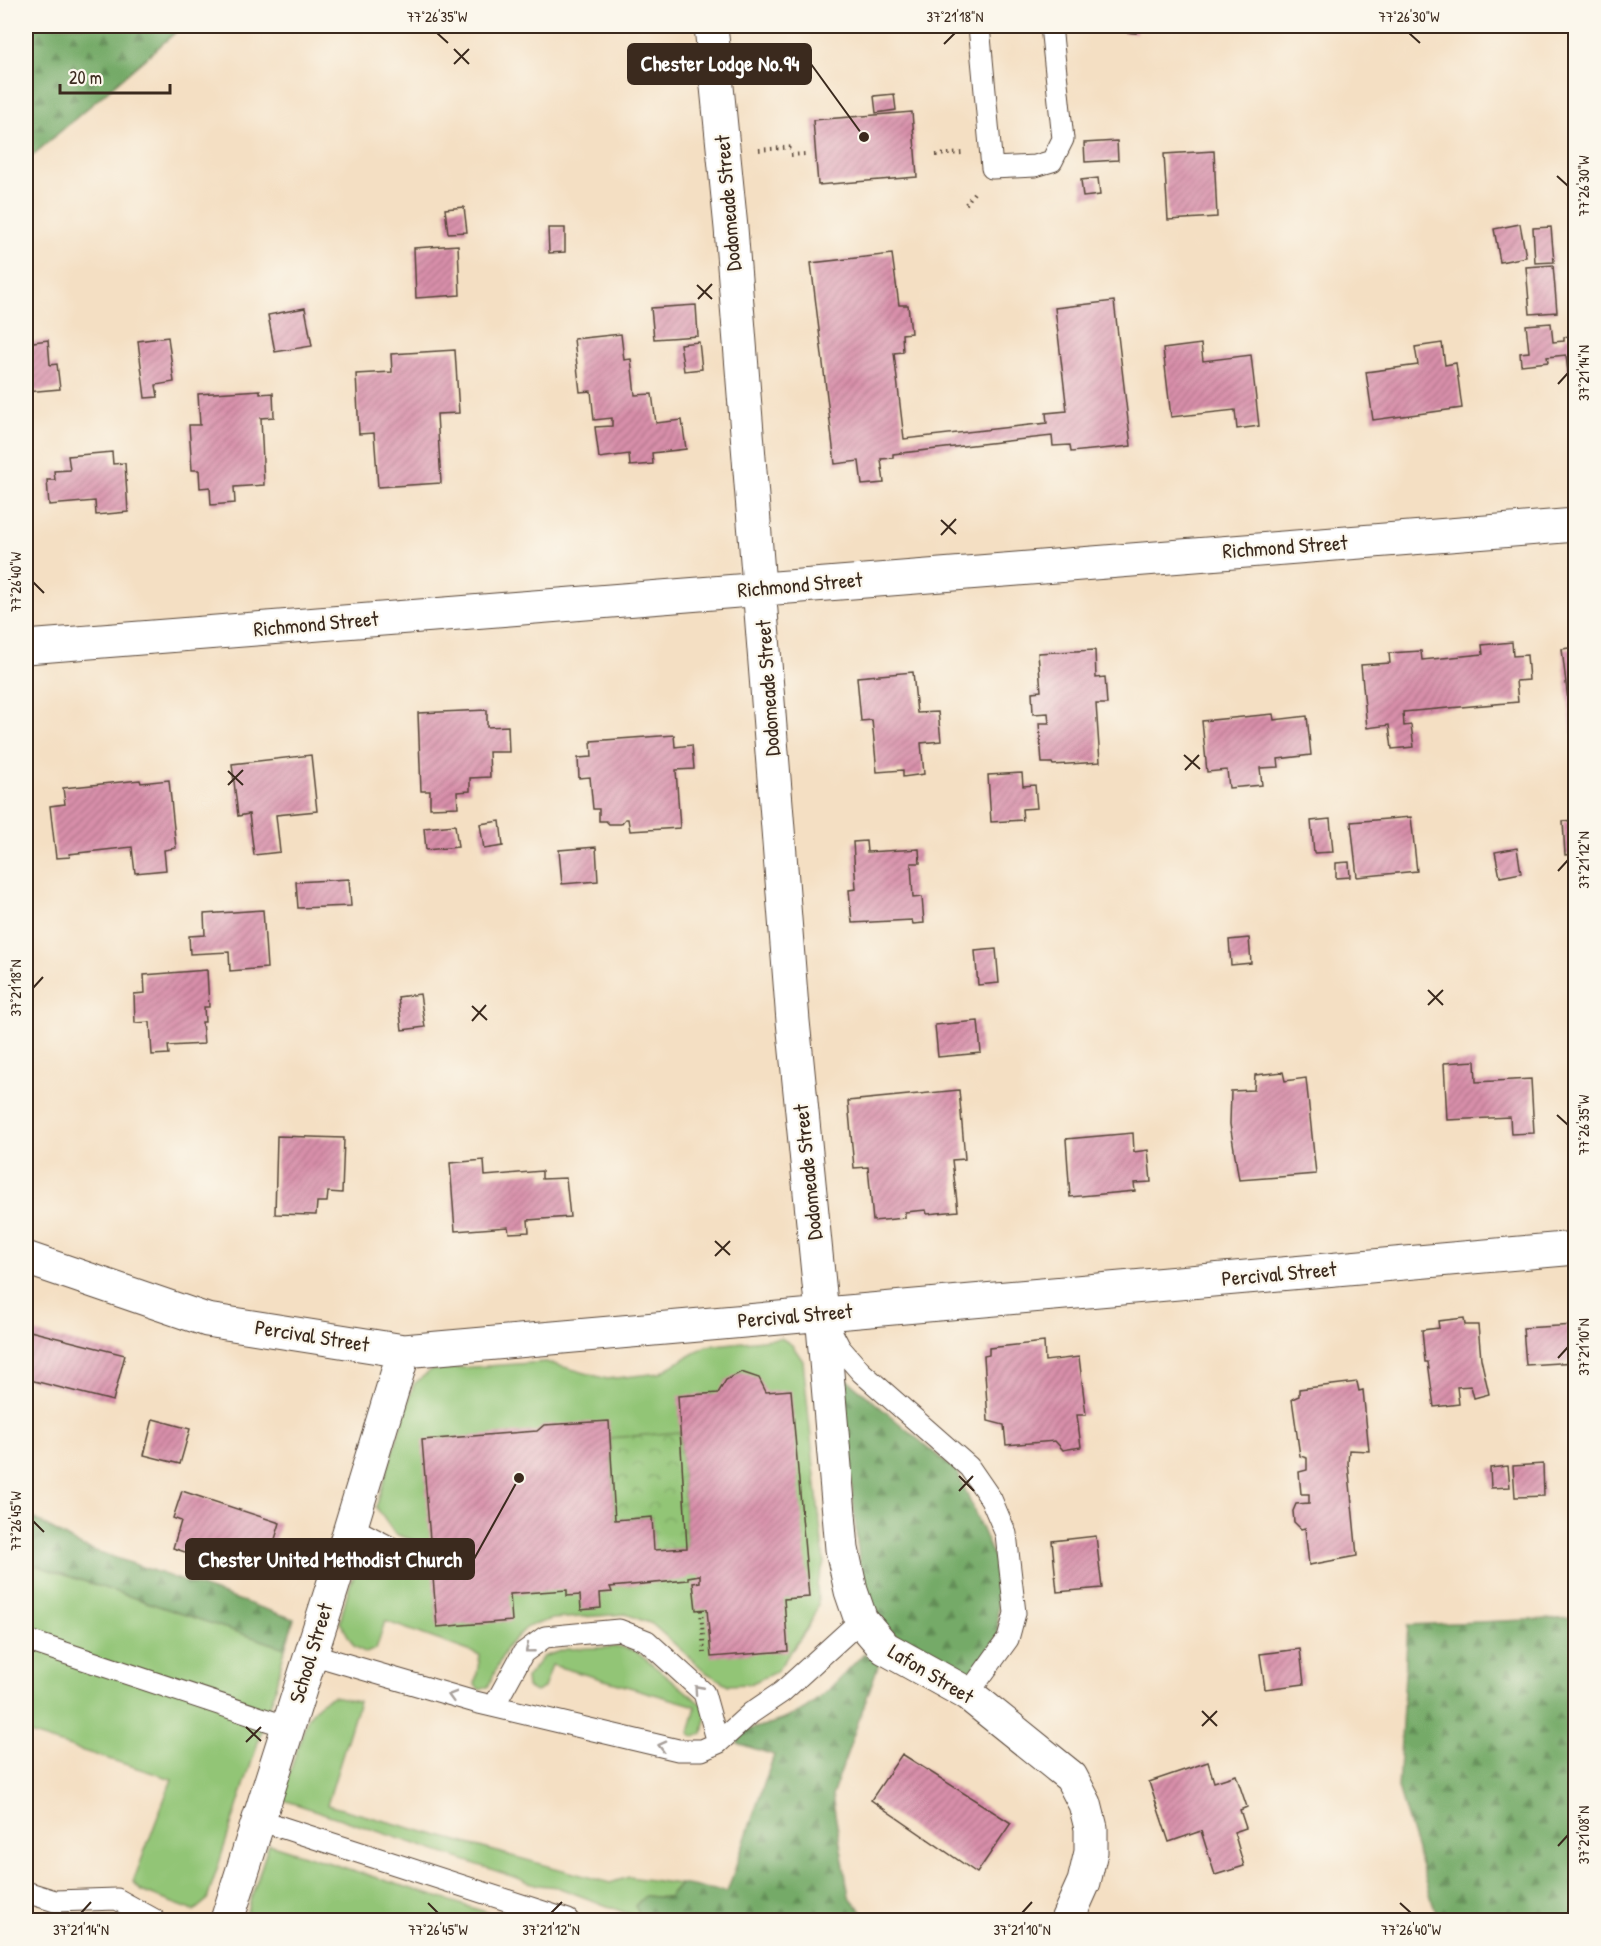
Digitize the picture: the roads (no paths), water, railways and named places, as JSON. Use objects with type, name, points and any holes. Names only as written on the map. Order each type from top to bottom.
[{"type":"street","name":"Dodomeade Street","points":[[711,26],[731,228],[793,1021],[822,1314]]},
{"type":"street","name":"Richmond Street","points":[[26,647],[1575,525]]},
{"type":"street","name":"Percival Street","points":[[26,1258],[207,1320],[404,1351],[1575,1248]]},
{"type":"street","name":"Lafon Street","points":[[822,1314],[842,1549],[851,1591],[861,1620],[885,1648],[968,1694],[1071,1777],[1085,1804],[1091,1828],[1091,1852],[1084,1882],[1067,1920]]},
{"type":"street","name":"School Street","points":[[227,1920],[404,1351]]},
{"type":"lane","points":[[979,26],[992,168],[1035,166],[1052,161],[1063,139],[1051,26]]},
{"type":"lane","points":[[822,1314],[840,1348],[861,1372],[969,1467],[992,1499],[1006,1534],[1015,1613],[1008,1639],[968,1694]]},
{"type":"lane","points":[[351,1527],[411,1558]]},
{"type":"lane","points":[[311,1654],[494,1706],[678,1750],[702,1750],[718,1743],[751,1713],[782,1692],[861,1620]]},
{"type":"lane","points":[[494,1706],[523,1653],[545,1637],[619,1630],[647,1641],[704,1693],[718,1743]]},
{"type":"lane","points":[[26,1640],[288,1727]]},
{"type":"lane","points":[[259,1820],[568,1920]]},
{"type":"lane","points":[[26,1892],[55,1901],[117,1899],[155,1920]]},
{"type":"place","name":"Chester Lodge No.94","points":[[864,137]]},
{"type":"place","name":"Chester United Methodist Church","points":[[519,1478]]}]
